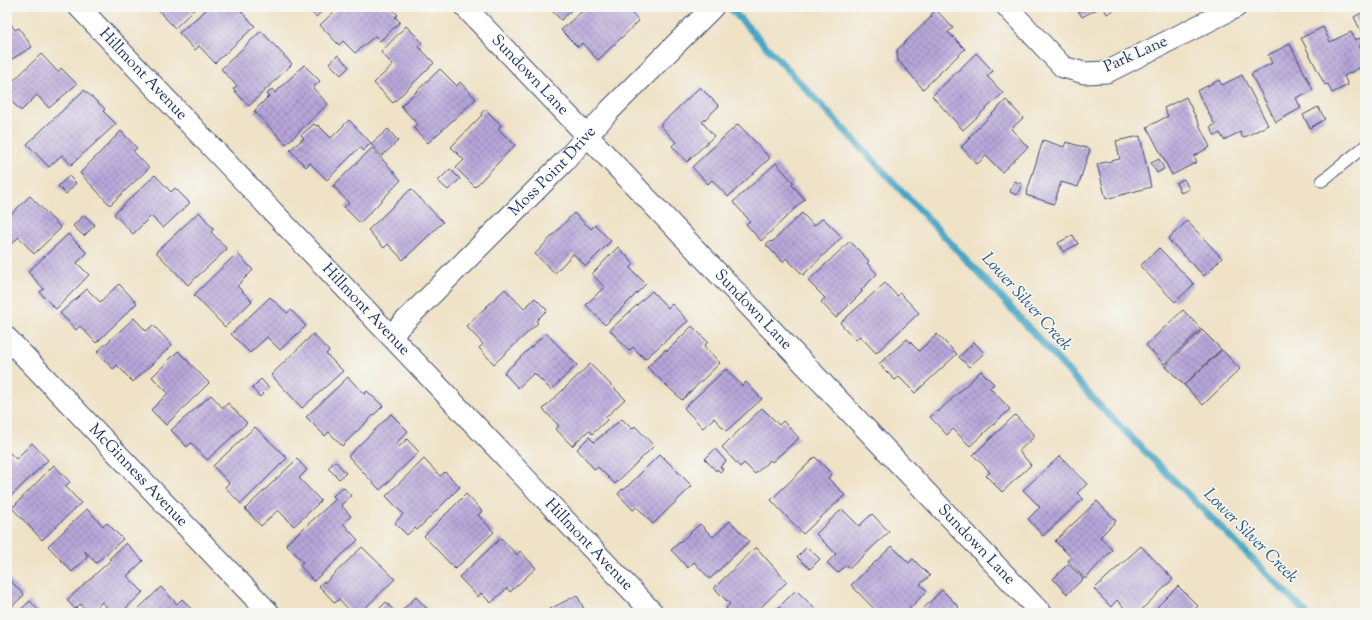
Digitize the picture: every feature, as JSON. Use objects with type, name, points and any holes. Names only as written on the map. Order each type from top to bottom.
[{"type":"street","name":"Hillmont Avenue","points":[[79,7],[653,613]]},
{"type":"street","name":"Sundown Lane","points":[[465,7],[588,134],[610,160],[1041,613]]},
{"type":"street","name":"Park Lane","points":[[1007,7],[1064,67],[1084,73],[1107,72],[1236,7]]},
{"type":"street","name":"Moss Point Drive","points":[[391,335],[564,162],[588,134],[708,12]]},
{"type":"street","name":"McGinness Avenue","points":[[7,338],[269,613]]},
{"type":"lane","points":[[1322,181],[1365,146]]},
{"type":"building","points":[[164,7],[197,7],[175,28],[159,11]]},
{"type":"building","points":[[206,7],[237,7],[255,26],[215,63],[199,46],[195,50],[179,33],[206,10]]},
{"type":"building","points":[[307,7],[327,7],[316,17]]},
{"type":"building","points":[[339,7],[390,7],[398,15],[395,17],[400,22],[380,41],[375,36],[355,53],[343,41],[339,45],[320,25]]},
{"type":"building","points":[[548,7],[575,7],[561,20]]},
{"type":"building","points":[[587,7],[609,7],[611,9],[613,7],[628,7],[627,8],[639,21],[598,60],[582,43],[578,47],[561,30]]},
{"type":"building","points":[[1076,7],[1101,7],[1082,17]]},
{"type":"building","points":[[1103,7],[1120,7],[1107,14]]},
{"type":"building","points":[[936,10],[953,28],[948,32],[965,49],[923,89],[898,60],[897,50],[932,16],[931,15]]},
{"type":"building","points":[[1365,11],[1365,39],[1354,17]]},
{"type":"building","points":[[7,18],[15,30],[19,28],[32,47],[7,62]]},
{"type":"building","points":[[406,26],[422,42],[418,46],[434,63],[393,103],[374,83],[393,65],[381,52]]},
{"type":"building","points":[[1323,27],[1330,42],[1351,32],[1355,40],[1360,38],[1363,44],[1359,46],[1365,58],[1365,65],[1344,76],[1348,85],[1332,93],[1328,84],[1325,85],[1301,38]]},
{"type":"building","points":[[261,31],[292,64],[249,106],[233,89],[237,86],[221,69]]},
{"type":"building","points":[[1290,44],[1313,90],[1296,98],[1301,108],[1276,122],[1251,74],[1272,63],[1268,55]]},
{"type":"building","points":[[976,53],[993,71],[987,76],[1003,93],[963,130],[932,96]]},
{"type":"building","points":[[41,54],[58,72],[61,68],[77,84],[49,108],[37,95],[21,111],[7,97],[7,87]]},
{"type":"building","points":[[338,55],[349,67],[341,75],[329,63]]},
{"type":"building","points":[[304,65],[320,81],[313,88],[328,104],[286,144],[254,111],[269,96],[267,94],[272,89],[275,93]]},
{"type":"building","points":[[440,69],[457,86],[460,82],[476,99],[428,143],[413,127],[417,124],[401,106]]},
{"type":"building","points":[[1242,75],[1268,125],[1243,138],[1240,132],[1224,140],[1220,133],[1215,136],[1210,127],[1215,125],[1197,91],[1219,80],[1222,85]]},
{"type":"building","points":[[700,87],[719,106],[702,122],[714,136],[687,162],[672,146],[676,142],[660,125]]},
{"type":"building","points":[[84,90],[105,109],[103,111],[116,124],[71,165],[62,155],[49,167],[27,144]]},
{"type":"building","points":[[1186,97],[1210,147],[1194,156],[1197,162],[1172,175],[1147,127],[1168,116],[1164,108]]},
{"type":"building","points":[[1006,100],[1023,118],[1011,129],[1028,147],[1002,172],[986,156],[977,164],[961,147]]},
{"type":"building","points":[[1318,107],[1325,119],[1310,128],[1303,115]]},
{"type":"building","points":[[485,109],[501,125],[498,129],[515,145],[475,187],[456,168],[464,160],[451,147],[482,115],[481,114]]},
{"type":"building","points":[[349,120],[371,143],[363,151],[360,147],[327,180],[310,163],[306,167],[290,150],[304,138],[301,135],[314,124],[316,126],[318,125],[331,138]]},
{"type":"building","points":[[738,124],[770,158],[728,197],[712,180],[708,184],[692,167]]},
{"type":"building","points":[[388,129],[398,141],[382,156],[371,144]]},
{"type":"building","points":[[121,131],[137,148],[133,151],[149,168],[110,205],[80,173]]},
{"type":"building","points":[[1140,136],[1151,187],[1106,199],[1097,164],[1120,159],[1116,141]]},
{"type":"building","points":[[1043,140],[1064,147],[1066,142],[1090,149],[1078,187],[1061,182],[1054,204],[1026,195]]},
{"type":"building","points":[[372,148],[401,180],[360,223],[344,207],[349,203],[333,186]]},
{"type":"building","points":[[1159,159],[1164,169],[1157,173],[1151,163]]},
{"type":"building","points":[[776,163],[794,183],[792,185],[805,199],[761,241],[746,224],[750,221],[733,202]]},
{"type":"building","points":[[450,169],[460,179],[448,190],[438,181]]},
{"type":"building","points":[[155,175],[171,192],[175,188],[190,203],[163,228],[151,216],[133,234],[114,214]]},
{"type":"building","points":[[69,176],[76,183],[66,194],[58,186]]},
{"type":"building","points":[[1184,179],[1189,189],[1181,193],[1176,183]]},
{"type":"building","points":[[1014,181],[1022,184],[1017,195],[1010,192]]},
{"type":"building","points":[[411,189],[443,222],[403,260],[388,244],[384,248],[368,230]]},
{"type":"building","points":[[30,196],[61,228],[34,254],[19,237],[7,248],[7,218]]},
{"type":"building","points":[[199,212],[214,229],[211,232],[227,249],[188,285],[156,252]]},
{"type":"building","points":[[574,213],[591,229],[595,225],[611,241],[586,266],[573,254],[555,273],[535,254]]},
{"type":"building","points":[[802,213],[814,226],[823,218],[842,237],[803,275],[786,258],[783,262],[766,245],[771,241],[772,242]]},
{"type":"building","points":[[84,215],[95,225],[84,236],[73,226]]},
{"type":"building","points":[[1187,221],[1222,258],[1204,276],[1168,239]]},
{"type":"building","points":[[68,234],[87,253],[77,263],[89,275],[56,309],[42,295],[40,292],[44,289],[28,272]]},
{"type":"building","points":[[1073,235],[1078,244],[1063,252],[1058,243]]},
{"type":"building","points":[[850,241],[869,261],[867,263],[877,274],[861,290],[862,292],[836,318],[821,302],[825,298],[808,281]]},
{"type":"building","points":[[618,247],[634,264],[630,268],[646,284],[605,325],[586,305],[604,287],[592,274]]},
{"type":"building","points":[[1159,248],[1194,284],[1175,302],[1140,266]]},
{"type":"building","points":[[237,253],[253,270],[237,286],[252,301],[225,327],[194,295]]},
{"type":"building","points":[[885,283],[897,296],[900,293],[919,313],[876,353],[860,336],[856,340],[840,323]]},
{"type":"building","points":[[119,284],[137,303],[96,343],[80,326],[76,330],[60,313],[87,289],[100,302]]},
{"type":"building","points":[[505,289],[524,309],[535,298],[547,310],[536,321],[538,323],[494,364],[479,348],[483,344],[466,326]]},
{"type":"building","points":[[652,291],[668,308],[672,304],[688,321],[645,359],[633,347],[629,351],[610,330]]},
{"type":"building","points":[[270,297],[287,313],[291,310],[306,326],[280,350],[267,337],[250,353],[231,334]]},
{"type":"building","points":[[1183,310],[1201,329],[1164,364],[1146,345]]},
{"type":"building","points":[[134,318],[146,331],[153,325],[172,345],[133,382],[117,365],[113,369],[97,352]]},
{"type":"building","points":[[692,326],[708,342],[704,346],[720,363],[682,400],[647,367],[666,349],[667,351]]},
{"type":"building","points":[[1202,330],[1221,349],[1184,385],[1165,366]]},
{"type":"building","points":[[546,333],[577,365],[551,390],[534,373],[518,388],[504,373]]},
{"type":"building","points":[[313,334],[329,351],[326,354],[343,371],[302,408],[271,375]]},
{"type":"building","points":[[937,334],[957,354],[915,393],[899,377],[895,380],[879,364],[907,339],[919,351]]},
{"type":"building","points":[[974,342],[984,353],[969,367],[959,357]]},
{"type":"building","points":[[1222,350],[1240,369],[1203,405],[1184,385]]},
{"type":"building","points":[[178,351],[209,383],[166,425],[151,410],[168,393],[152,377]]},
{"type":"building","points":[[590,364],[625,399],[605,418],[607,420],[592,434],[589,430],[572,446],[556,429],[559,426],[543,409]]},
{"type":"building","points":[[726,369],[742,386],[746,382],[762,399],[726,431],[714,418],[703,428],[684,408]]},
{"type":"building","points":[[981,371],[994,384],[990,388],[1010,409],[970,446],[953,429],[947,435],[930,417],[937,411],[938,412]]},
{"type":"building","points":[[348,377],[364,394],[367,391],[383,406],[342,446],[329,432],[325,436],[306,417]]},
{"type":"building","points":[[261,379],[269,388],[260,397],[252,388]]},
{"type":"building","points":[[211,395],[223,408],[228,403],[247,423],[207,460],[191,443],[187,447],[171,430]]},
{"type":"building","points":[[762,408],[779,425],[783,421],[799,438],[772,462],[770,460],[755,474],[744,463],[740,467],[722,447]]},
{"type":"building","points":[[391,414],[408,431],[396,443],[399,447],[407,439],[419,452],[380,490],[348,456]]},
{"type":"building","points":[[1015,415],[1035,436],[1019,451],[1031,465],[1002,492],[986,476],[990,472],[973,455]]},
{"type":"building","points":[[622,419],[632,429],[635,426],[654,446],[615,484],[598,467],[595,470],[577,449],[589,437],[594,442]]},
{"type":"building","points":[[255,427],[287,458],[241,504],[225,487],[229,483],[213,466]]},
{"type":"building","points":[[32,443],[48,460],[7,500],[7,450],[16,459]]},
{"type":"building","points":[[715,449],[726,461],[720,467],[723,469],[720,472],[717,469],[716,471],[705,459]]},
{"type":"building","points":[[660,454],[692,486],[653,524],[637,507],[633,510],[618,494],[622,489],[624,490]]},
{"type":"building","points":[[1060,456],[1087,484],[1077,493],[1083,499],[1043,536],[1028,519],[1040,507],[1023,490]]},
{"type":"building","points":[[815,457],[832,474],[828,478],[845,495],[803,534],[771,500]]},
{"type":"building","points":[[297,459],[307,470],[299,478],[321,501],[294,526],[278,510],[261,526],[245,509]]},
{"type":"building","points":[[424,459],[440,476],[445,472],[460,487],[417,530],[415,528],[407,535],[395,523],[403,514],[386,496]]},
{"type":"building","points":[[335,461],[346,473],[339,479],[328,468]]},
{"type":"building","points":[[54,465],[70,482],[65,486],[81,503],[42,540],[12,508]]},
{"type":"building","points":[[343,487],[351,496],[341,505],[351,516],[343,523],[358,540],[314,581],[299,565],[303,562],[286,544],[336,499],[333,496]]},
{"type":"building","points":[[466,494],[482,511],[478,515],[494,532],[455,569],[424,536]]},
{"type":"building","points":[[1097,501],[1116,521],[1100,537],[1112,550],[1085,579],[1068,561],[1071,557],[1055,541]]},
{"type":"building","points":[[87,509],[103,526],[107,523],[123,539],[96,563],[84,550],[88,557],[72,572],[48,546]]},
{"type":"building","points":[[842,509],[859,526],[872,514],[889,532],[850,568],[846,565],[838,573],[827,563],[836,554],[816,534]]},
{"type":"building","points":[[730,521],[749,541],[710,579],[694,562],[688,568],[671,550],[700,524],[713,537]]},
{"type":"building","points":[[501,538],[517,555],[520,551],[536,568],[510,592],[507,588],[491,603],[481,593],[478,597],[459,577]]},
{"type":"building","points":[[126,543],[143,561],[127,576],[143,592],[121,613],[112,613],[102,602],[91,613],[89,613],[80,604],[75,609],[67,600],[111,560],[109,559]]},
{"type":"building","points":[[892,546],[909,563],[913,559],[930,576],[920,584],[927,591],[907,611],[909,613],[878,613],[851,585]]},
{"type":"building","points":[[1141,546],[1173,579],[1138,613],[1129,613],[1117,600],[1111,607],[1094,589]]},
{"type":"building","points":[[362,547],[395,579],[360,613],[352,613],[339,599],[335,603],[319,586],[324,581],[325,583]]},
{"type":"building","points":[[756,547],[787,582],[755,613],[731,613],[726,608],[730,604],[714,588]]},
{"type":"building","points":[[807,547],[820,559],[810,569],[797,557]]},
{"type":"building","points":[[1068,564],[1083,579],[1067,594],[1053,579]]},
{"type":"building","points":[[7,577],[24,595],[7,611]]},
{"type":"building","points":[[1178,586],[1198,606],[1191,613],[1151,613]]},
{"type":"building","points":[[161,587],[177,604],[182,599],[195,613],[134,613]]},
{"type":"building","points":[[796,590],[819,613],[773,613]]},
{"type":"building","points":[[942,590],[959,607],[953,613],[919,613]]},
{"type":"building","points":[[577,595],[586,613],[544,613],[552,608]]},
{"type":"building","points":[[416,597],[431,613],[399,613]]},
{"type":"building","points":[[30,601],[41,613],[17,613]]},
{"type":"building","points":[[386,602],[396,613],[375,613]]},
{"type":"waterway","name":"Lower Silver Creek","points":[[729,7],[991,286],[1098,404],[1306,613]]}]
